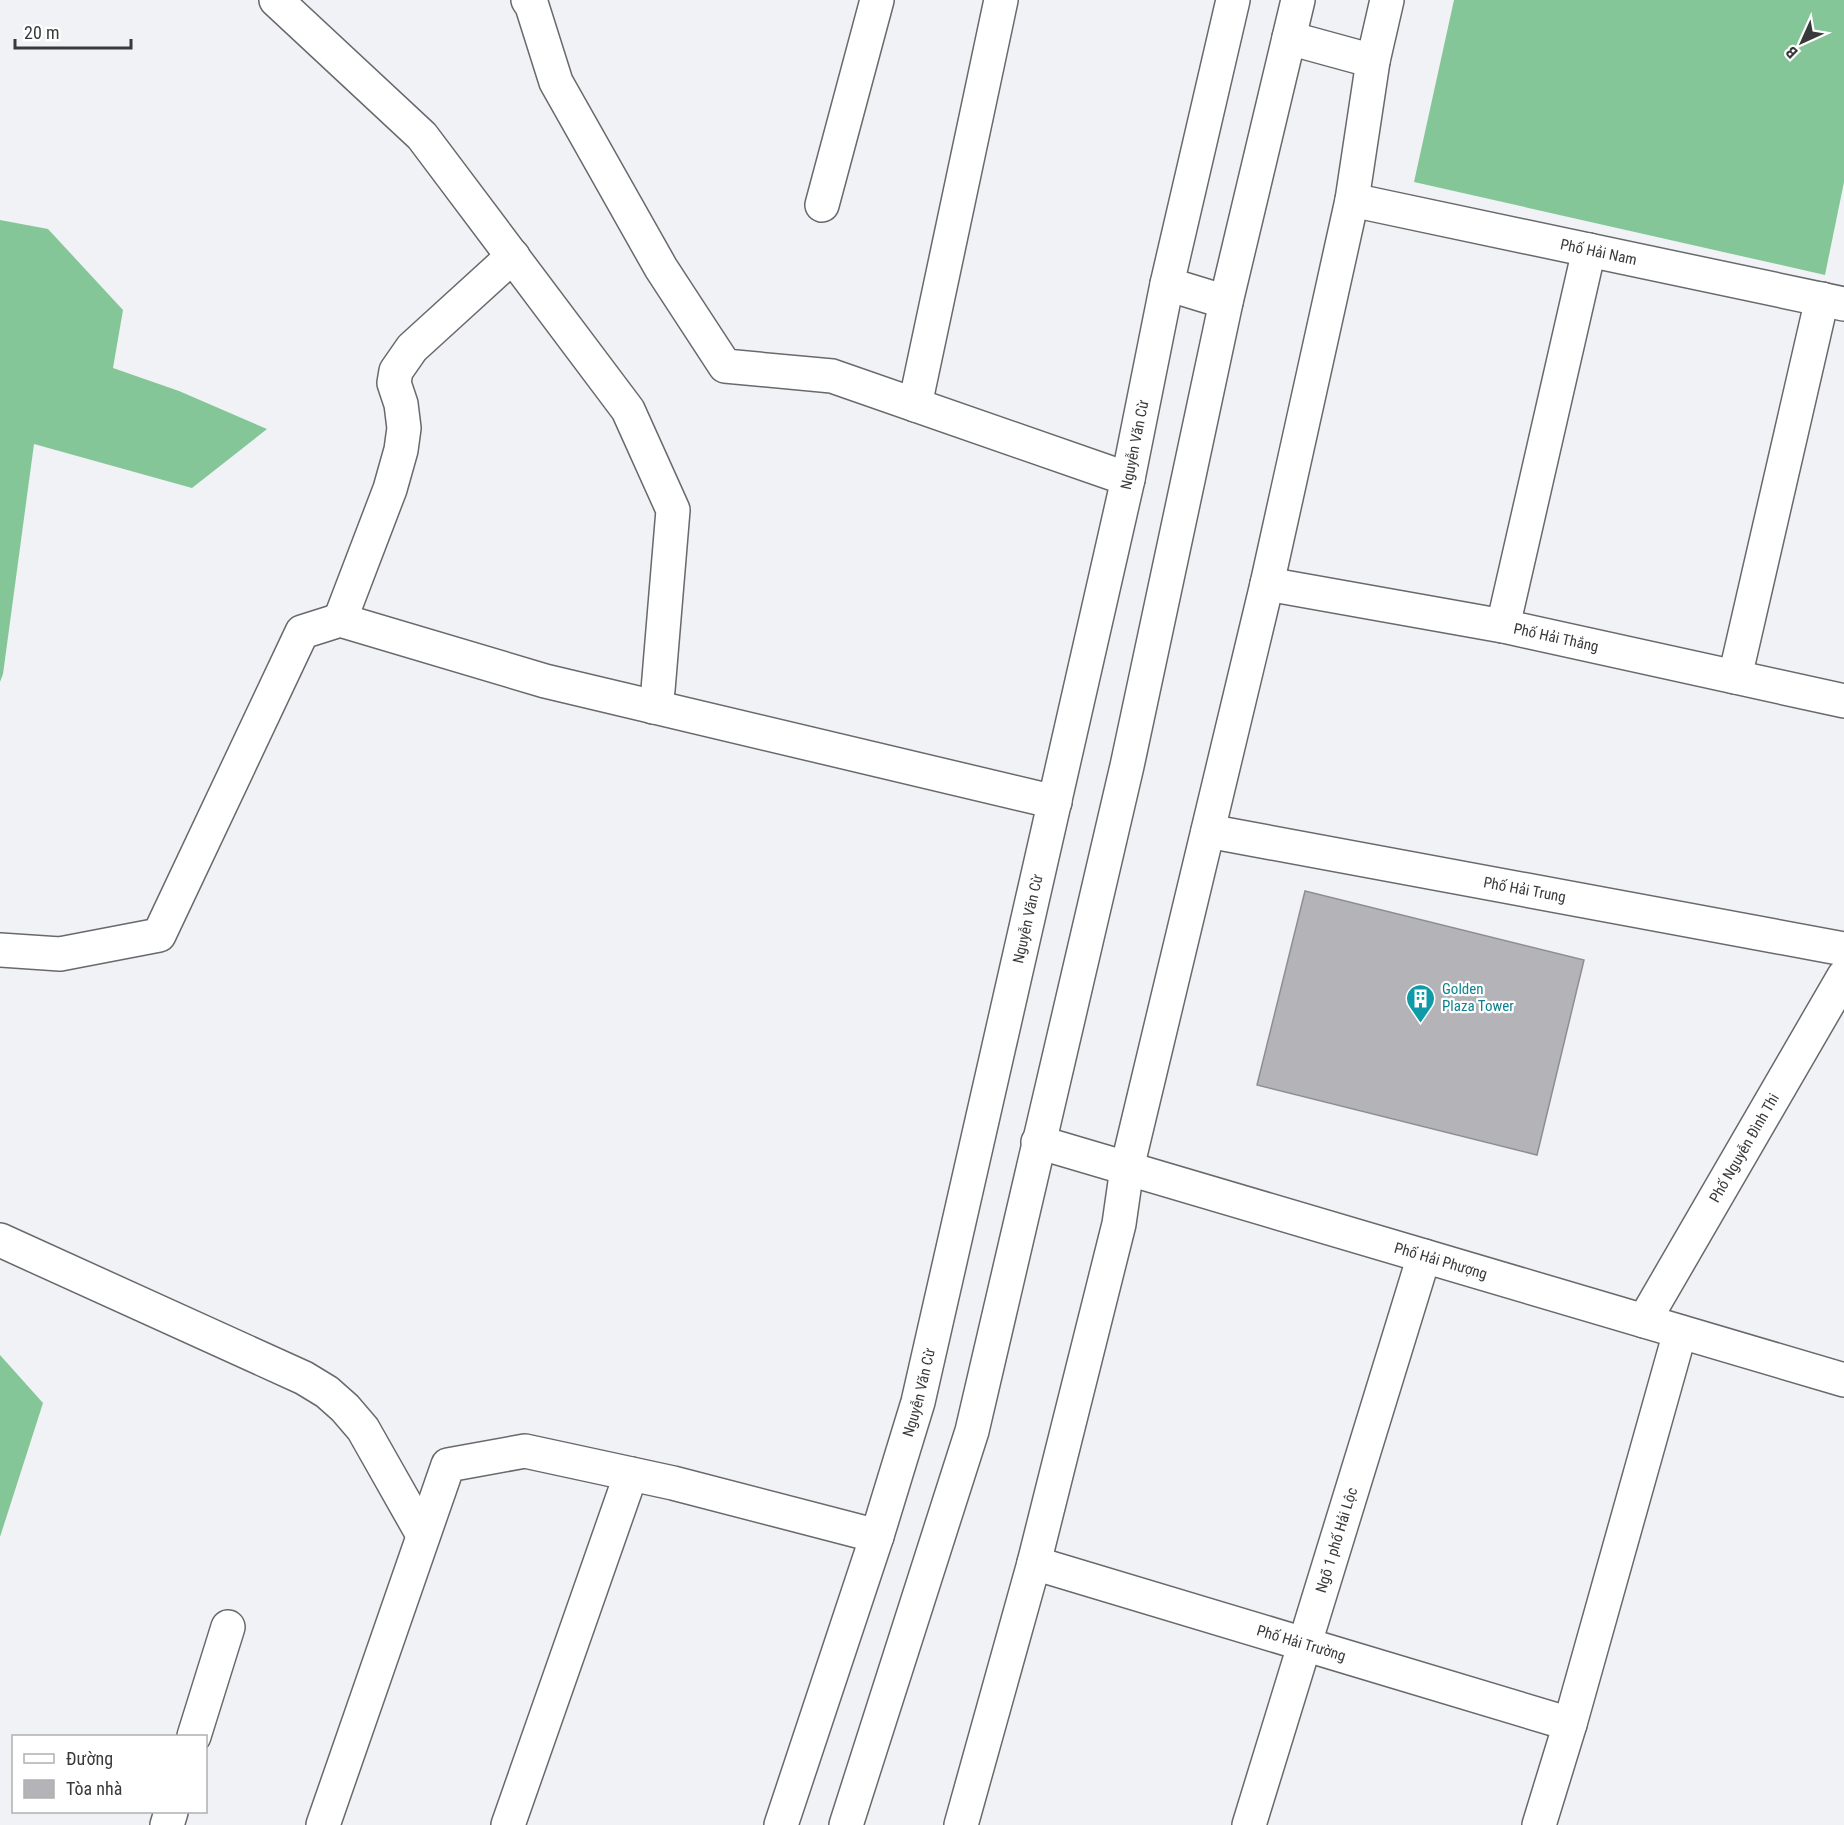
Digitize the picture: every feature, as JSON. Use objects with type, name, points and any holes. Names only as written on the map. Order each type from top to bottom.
[{"type":"main road","points":[[276,0],[422,136],[628,410],[673,510],[658,690],[653,707]]},
{"type":"main road","points":[[528,0],[532,6],[556,82],[661,268],[725,366],[832,376],[1128,479]]},
{"type":"main road","points":[[822,205],[877,0]]},
{"type":"main road","points":[[915,405],[1001,0]]},
{"type":"main road","name":"Nguyễn Văn Cừ","points":[[782,1825],[877,1536],[918,1402],[1128,479],[1167,284],[1233,0]]},
{"type":"main road","points":[[846,1825],[972,1431],[1127,765],[1226,302],[1298,0]]},
{"type":"main road","points":[[961,1825],[1034,1563],[1119,1224],[1127,1168],[1267,584],[1352,200],[1373,61],[1387,0]]},
{"type":"main road","points":[[1289,38],[1373,61]]},
{"type":"main road","name":"Phố Hải Nam","points":[[1352,200],[1833,302]]},
{"type":"main road","points":[[1503,626],[1589,250]]},
{"type":"main road","points":[[340,620],[390,489],[401,450],[404,428],[401,404],[394,383],[396,371],[412,348],[513,256]]},
{"type":"main road","points":[[1167,284],[1226,302]]},
{"type":"main road","points":[[1735,677],[1833,302]]},
{"type":"main road","name":"Phố Hải Thắng","points":[[1267,584],[1503,626],[1844,701]]},
{"type":"main road","points":[[0,950],[60,954],[159,935],[302,632],[340,620],[545,681],[1055,802]]},
{"type":"main road","name":"Phố Hải Trung","points":[[1208,831],[1844,949]]},
{"type":"main road","name":"Phố Nguyễn Đình Thi","points":[[1644,1321],[1844,976]]},
{"type":"main road","name":"Phố Hải Phượng","points":[[1038,1142],[1844,1380]]},
{"type":"main road","points":[[0,1240],[304,1378],[327,1392],[363,1429],[423,1535]]},
{"type":"main road","name":"Ngõ 1 phố Hải Lộc","points":[[1249,1825],[1424,1256]]},
{"type":"main road","points":[[1539,1825],[1570,1724],[1680,1332]]},
{"type":"main road","points":[[323,1825],[448,1465],[525,1451],[632,1474],[877,1536]]},
{"type":"main road","points":[[508,1825],[632,1474]]},
{"type":"main road","name":"Phố Hải Trường","points":[[1034,1563],[1570,1724]]},
{"type":"main road","points":[[195,1735],[228,1627]]},
{"type":"green space","points":[[1454,0],[1844,0],[1844,182],[1825,275],[1414,182]]},
{"type":"green space","points":[[0,220],[48,229],[123,310],[113,368],[179,391],[267,429],[192,488],[34,444],[3,674],[0,682]]},
{"type":"green space","points":[[0,1355],[43,1403],[0,1537]]},
{"type":"building","name":"Golden Plaza Tower","points":[[1305,891],[1584,960],[1537,1155],[1257,1085]]},
{"type":"place","name":"Golden Plaza Tower","points":[[1421,1024]]}]
